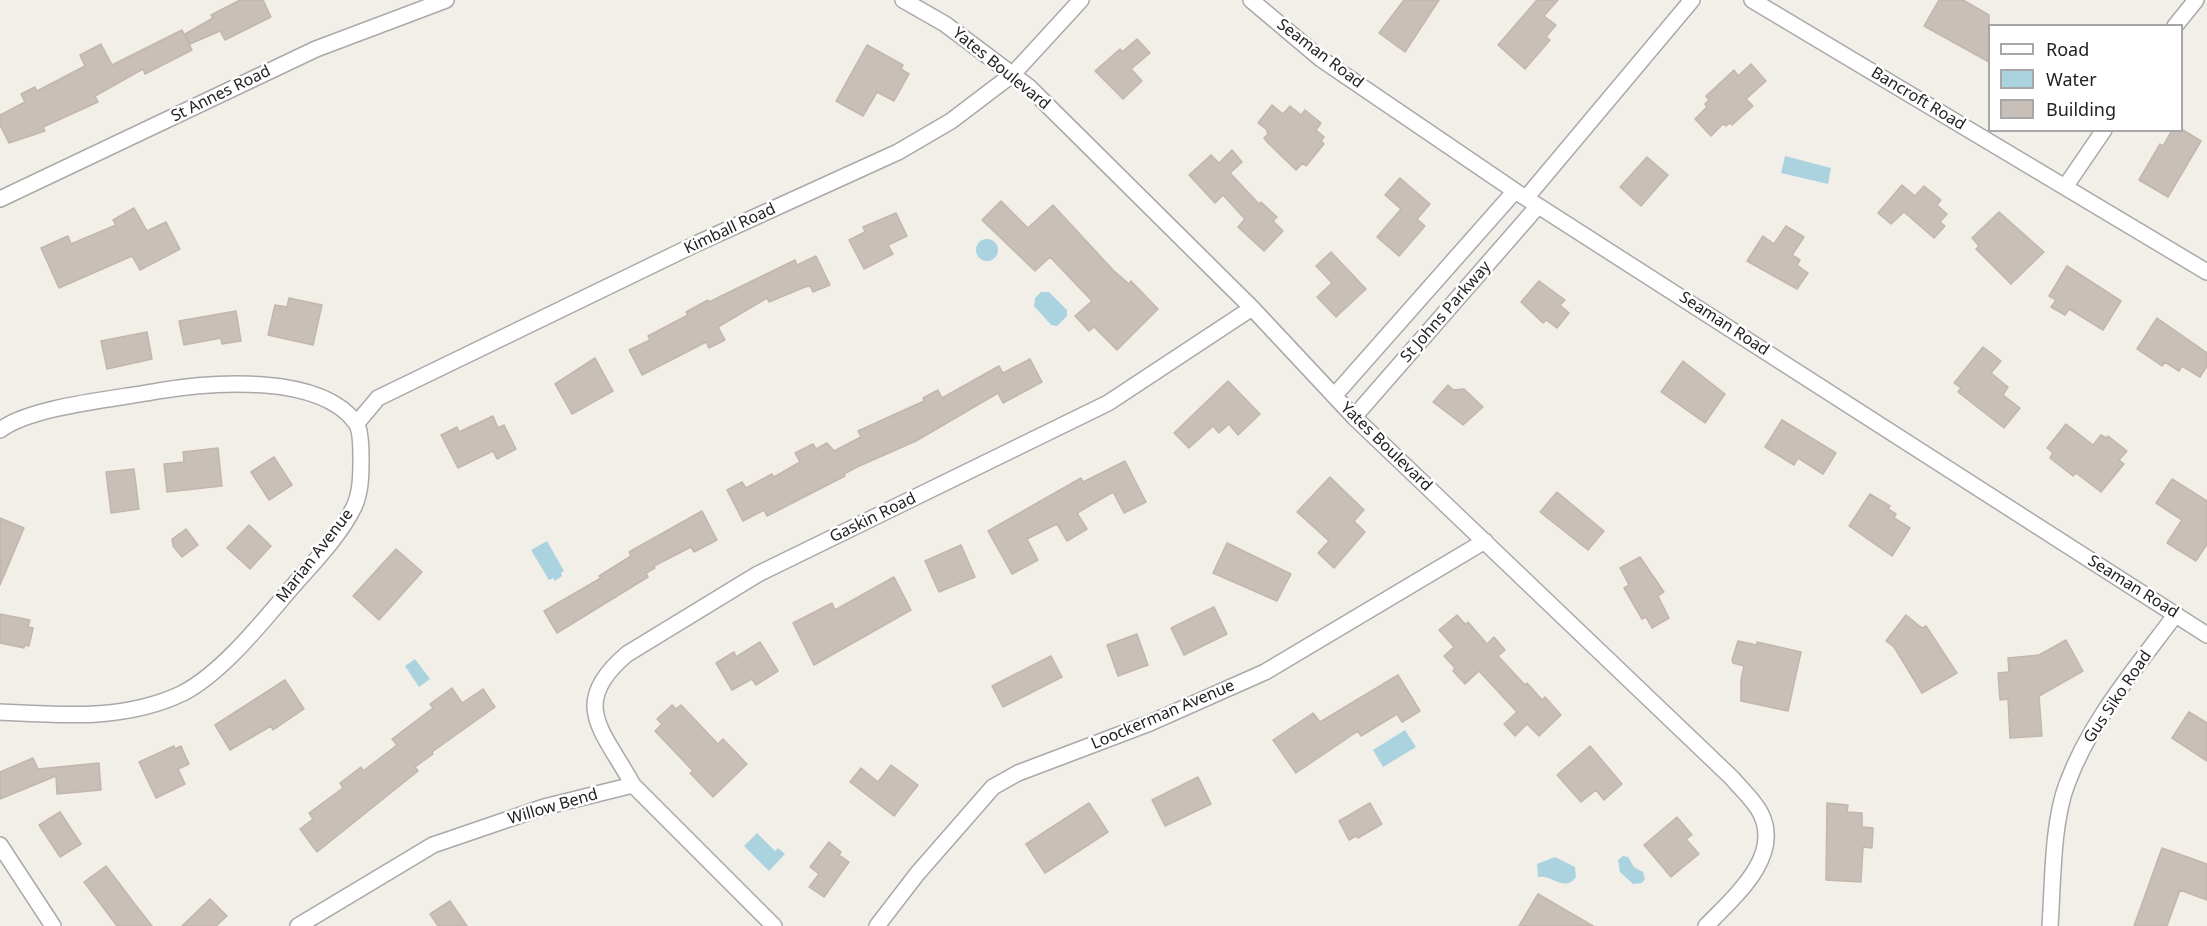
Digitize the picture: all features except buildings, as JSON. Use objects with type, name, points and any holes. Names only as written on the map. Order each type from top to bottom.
[{"type":"street","name":"St Annes Road","points":[[0,199],[316,49],[446,0]]},
{"type":"street","name":"Yates Boulevard","points":[[903,0],[945,24],[1013,74],[1252,308],[1354,417],[1732,778],[1760,811],[1768,830],[1766,850],[1752,875],[1706,926]]},
{"type":"street","name":"Kimball Road","points":[[357,423],[378,398],[698,243],[897,152],[951,121],[1013,74],[1082,0]]},
{"type":"street","name":"Seaman Road","points":[[1251,0],[1321,60],[1526,198],[2207,635]]},
{"type":"street","name":"St Johns Parkway","points":[[1354,417],[1526,198],[1692,0]]},
{"type":"street","name":"Bancroft Road","points":[[1752,0],[2207,272]]},
{"type":"street","points":[[2177,24],[2196,0]]},
{"type":"street","points":[[2065,187],[2103,132]]},
{"type":"street","name":"St Johns Parkway","points":[[1334,396],[1526,198]]},
{"type":"street","name":"Gaskin Road","points":[[633,785],[595,717],[594,699],[600,683],[611,668],[627,654],[758,574],[1108,403],[1173,363],[1252,308]]},
{"type":"street","points":[[0,430],[35,414],[185,386],[256,383],[296,388],[334,404],[357,423]]},
{"type":"street","name":"Marian Avenue","points":[[0,712],[70,716],[105,714],[150,706],[183,692],[209,676],[273,610],[337,534],[355,506],[361,482],[361,452],[357,423]]},
{"type":"street","name":"Loockerman Avenue","points":[[877,926],[925,865],[993,787],[1018,773],[1150,723],[1265,672],[1485,541]]},
{"type":"street","name":"Gus Siko Road","points":[[2050,926],[2055,843],[2066,786],[2093,728],[2176,614]]},
{"type":"street","points":[[633,785],[774,926]]},
{"type":"street","name":"Willow Bend","points":[[298,926],[433,845],[544,807],[633,785]]},
{"type":"street","points":[[0,845],[53,926]]},
{"type":"water","points":[[1785,156],[1831,168],[1828,184],[1781,173]]},
{"type":"water","points":[[987,239],[995,242],[998,250],[995,258],[987,261],[979,258],[976,250],[979,242]]},
{"type":"water","points":[[1041,292],[1049,292],[1067,310],[1067,316],[1057,326],[1051,325],[1034,306],[1035,298]]},
{"type":"water","points":[[547,541],[564,571],[561,573],[562,576],[555,581],[553,578],[549,580],[531,550]]},
{"type":"water","points":[[415,659],[430,679],[419,687],[405,666]]},
{"type":"water","points":[[1405,730],[1416,747],[1383,767],[1373,750]]},
{"type":"water","points":[[757,833],[775,851],[778,848],[785,854],[769,871],[744,846]]},
{"type":"water","points":[[1623,856],[1628,857],[1634,867],[1643,872],[1645,879],[1642,883],[1633,884],[1620,872],[1618,860]]},
{"type":"water","points":[[1555,857],[1575,867],[1576,877],[1572,881],[1563,883],[1538,877],[1537,864]]}]
